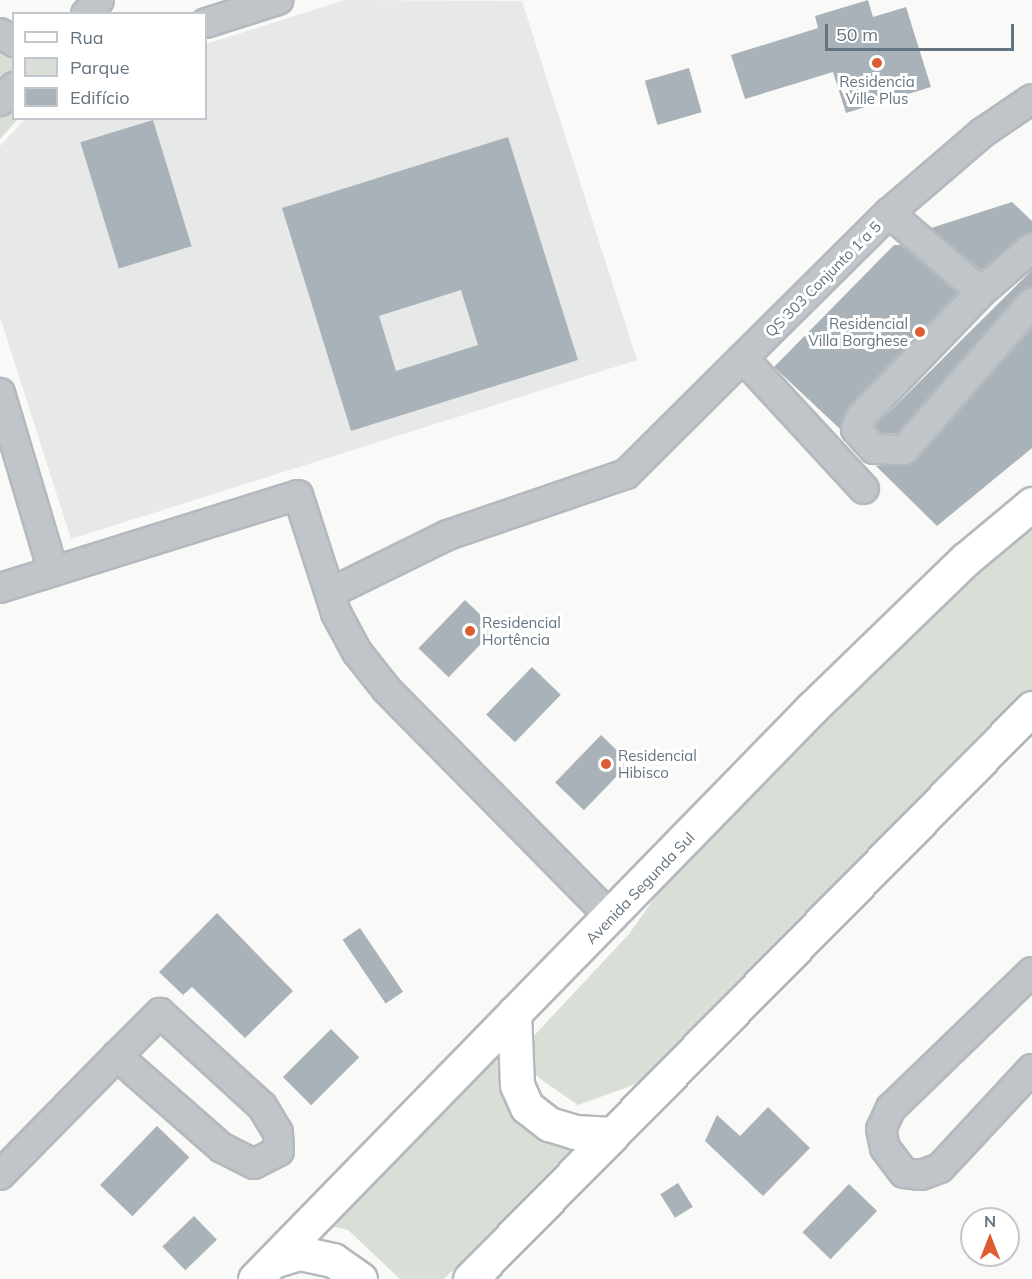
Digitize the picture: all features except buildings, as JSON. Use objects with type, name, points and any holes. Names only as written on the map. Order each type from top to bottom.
[{"type":"main road","name":"Avenida Segunda Sul","points":[[264,1270],[514,1013],[612,918],[812,708],[966,560],[1032,504]]},
{"type":"main road","points":[[470,1279],[1032,708]]},
{"type":"main road","points":[[514,1013],[517,1085],[527,1107],[566,1130],[613,1134]]},
{"type":"main road","points":[[264,1270],[300,1253],[333,1260],[360,1279]]},
{"type":"street","points":[[88,12],[99,0]]},
{"type":"street","points":[[207,23],[278,0]]},
{"type":"street","points":[[0,100],[12,89]]},
{"type":"street","name":"QS 303 Conjunto 1 a 5","points":[[330,593],[448,535],[626,474],[890,213],[982,133],[1031,100]]},
{"type":"street","points":[[890,213],[981,292]]},
{"type":"street","points":[[1032,248],[981,292],[861,417],[856,429],[874,449],[904,450],[1032,303]]},
{"type":"street","points":[[743,358],[864,489]]},
{"type":"street","points":[[0,393],[53,571]]},
{"type":"street","points":[[0,588],[298,495],[344,632],[387,690],[612,918]]},
{"type":"street","points":[[1032,972],[891,1108],[881,1129],[885,1148],[904,1173],[921,1175],[940,1168],[1032,1069]]},
{"type":"street","points":[[0,1175],[117,1056],[160,1013],[262,1106],[278,1133],[279,1151],[254,1164],[222,1148],[117,1056]]},
{"type":"shaded area","points":[[345,0],[522,1],[637,360],[71,539],[0,317],[0,146],[24,120],[207,120],[207,44]]},
{"type":"green space","points":[[0,21],[12,26],[12,120],[17,120],[0,139]]},
{"type":"green space","points":[[1032,524],[1032,691],[636,1084],[578,1105],[532,1072],[529,1041],[629,934],[673,872],[963,579]]},
{"type":"green space","points":[[497,1050],[505,1098],[578,1143],[444,1279],[400,1279],[348,1230],[317,1223]]},
{"type":"place","name":"Residencia Ville Plus","points":[[877,63]]},
{"type":"place","name":"Residencial Villa Borghese","points":[[920,332]]},
{"type":"place","name":"Residencial Hortência","points":[[470,631]]},
{"type":"place","name":"Residencial Hibisco","points":[[606,764]]}]
